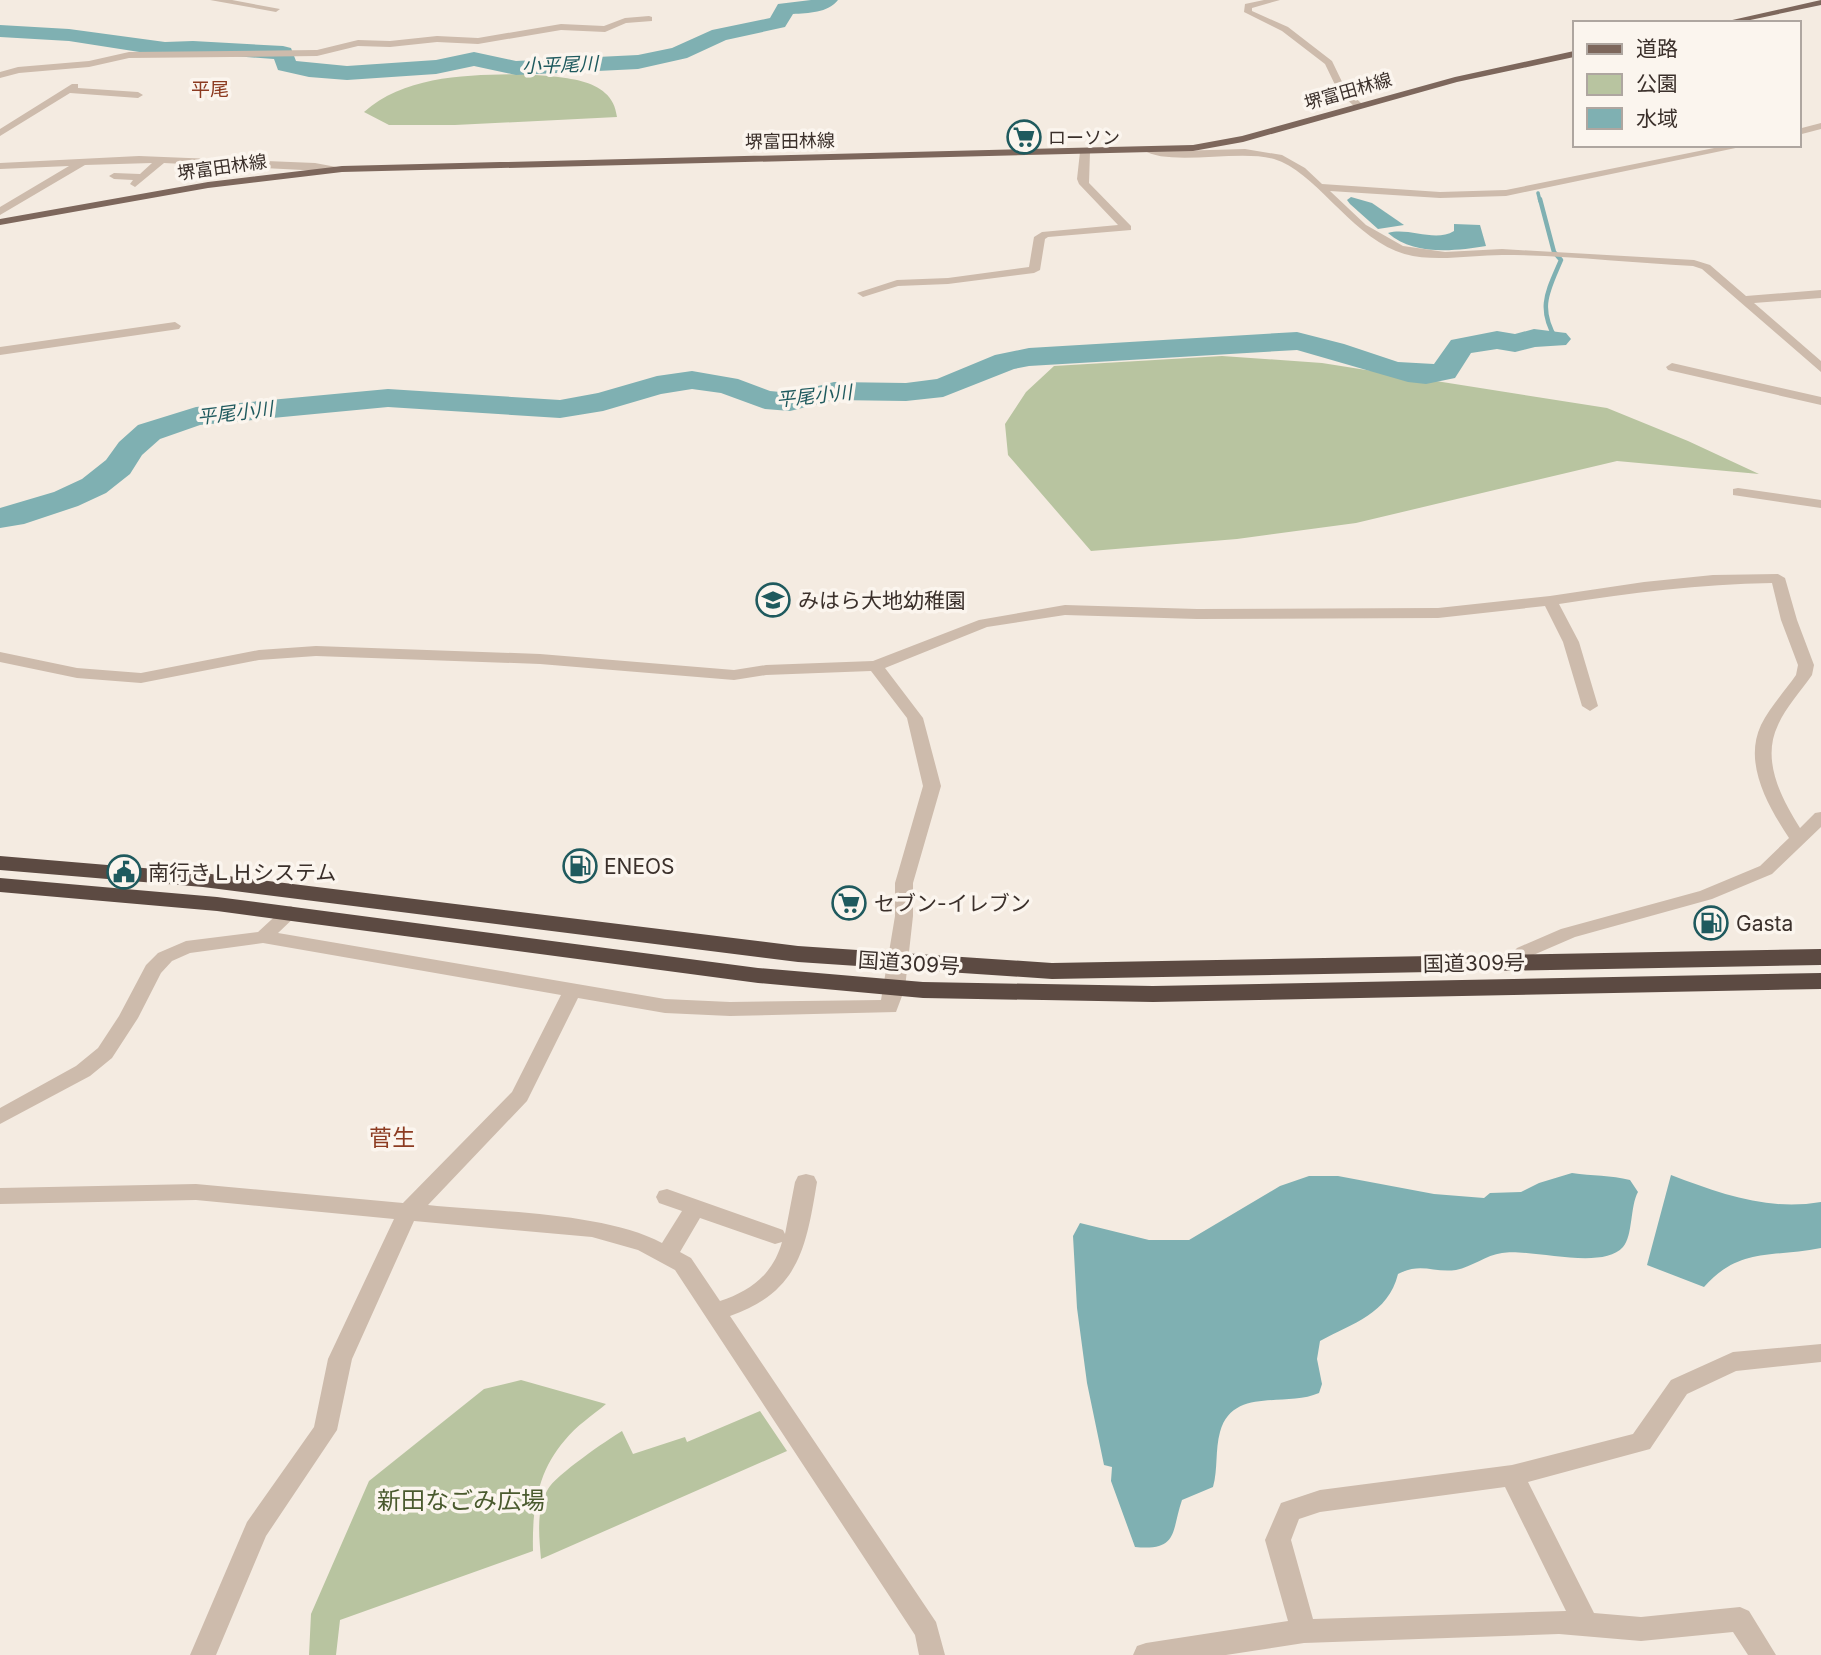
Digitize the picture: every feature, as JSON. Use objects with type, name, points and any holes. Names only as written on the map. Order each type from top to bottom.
[{"type":"highway","name":"国道309号","points":[[0,863],[203,880],[797,954],[898,963],[1052,971],[1821,957]]},
{"type":"highway","name":"国道309号","points":[[0,886],[136,894],[799,979],[983,993],[1136,994],[1821,981]]},
{"type":"main road","points":[[1732,21],[1821,2]]},
{"type":"main road","name":"堺富田林線","points":[[0,222],[208,185],[342,169],[1194,148],[1233,141],[1455,80],[1573,54]]},
{"type":"street","points":[[214,0],[276,9]]},
{"type":"street","points":[[1276,0],[1248,6],[1248,12],[1285,29],[1329,64],[1341,89],[1359,106]]},
{"type":"street","points":[[0,75],[18,70],[89,64],[129,55],[317,54],[358,43],[390,44],[437,39],[478,41],[561,27],[606,29],[625,22],[649,19]]},
{"type":"street","points":[[120,94],[140,81]]},
{"type":"street","points":[[0,133],[71,88],[138,95]]},
{"type":"street","points":[[1800,131],[1821,126]]},
{"type":"street","points":[[1318,187],[1440,195],[1506,193],[1735,147]]},
{"type":"street","points":[[1148,150],[1175,154],[1262,153],[1291,162],[1362,228],[1400,249],[1445,256],[1502,252],[1694,263],[1706,267],[1821,368]]},
{"type":"street","points":[[863,293],[897,283],[948,281],[1034,270],[1040,237],[1046,234],[1127,228],[1084,184],[1082,179],[1085,152]]},
{"type":"street","points":[[114,176],[139,181],[161,160]]},
{"type":"street","points":[[0,166],[161,160],[342,169]]},
{"type":"street","points":[[0,212],[84,162]]},
{"type":"street","points":[[1744,300],[1821,294]]},
{"type":"street","points":[[0,351],[175,326]]},
{"type":"street","points":[[1672,367],[1821,401]]},
{"type":"street","points":[[1738,492],[1821,504]]},
{"type":"street","points":[[0,657],[77,673],[142,678],[259,655],[316,651],[540,659],[734,675],[766,670],[875,666],[984,623],[1065,610],[1197,614],[1438,613],[1550,601],[1644,586],[1713,579],[1779,578],[1789,620],[1806,666],[1804,675],[1766,732],[1763,756],[1767,780],[1783,817],[1799,839]]},
{"type":"street","points":[[1550,601],[1572,642],[1590,706]]},
{"type":"street","points":[[0,1117],[83,1071],[105,1053],[128,1018],[153,970],[165,957],[186,947],[263,937],[665,1006],[809,1009],[889,1007],[895,988],[904,916],[904,883],[932,786],[915,718],[875,666]]},
{"type":"street","points":[[1512,963],[1524,951],[1568,933],[1706,895],[1766,870],[1821,817]]},
{"type":"street","points":[[263,937],[290,912]]},
{"type":"street","points":[[203,1655],[256,1530],[325,1430],[340,1359],[407,1213],[520,1096],[572,991]]},
{"type":"street","points":[[714,1313],[752,1299],[778,1275],[796,1238],[806,1182]]},
{"type":"street","points":[[0,1196],[196,1192],[592,1229],[643,1243],[683,1264],[927,1631],[932,1655]]},
{"type":"street","points":[[667,1198],[775,1236]]},
{"type":"street","points":[[666,1255],[695,1208]]},
{"type":"street","points":[[1304,1631],[1278,1540],[1290,1511],[1320,1501],[1512,1476],[1642,1442],[1679,1387],[1734,1362],[1821,1353]]},
{"type":"street","points":[[1512,1476],[1587,1625]]},
{"type":"street","points":[[1146,1655],[1257,1647],[1304,1631],[1559,1622],[1641,1629],[1740,1619],[1763,1655]]},
{"type":"green space","points":[[526,74],[567,78],[595,86],[613,103],[617,117],[455,125],[389,125],[364,112],[381,99],[400,90],[440,79]]},
{"type":"green space","points":[[1222,356],[1322,363],[1607,408],[1759,474],[1617,461],[1356,523],[1237,539],[1091,551],[1008,455],[1005,424],[1026,392],[1054,366]]},
{"type":"green space","name":"新田なごみ広場","points":[[521,1380],[606,1404],[569,1435],[548,1465],[535,1506],[533,1551],[340,1620],[336,1655],[309,1655],[311,1614],[369,1481],[484,1389]]},
{"type":"green space","points":[[760,1411],[787,1451],[541,1559],[540,1514],[548,1489],[571,1467],[605,1442],[622,1431],[633,1454],[685,1437],[687,1442]]},
{"type":"water","points":[[1351,197],[1372,203],[1404,225],[1378,229],[1350,204],[1347,200]]},
{"type":"water","points":[[1454,224],[1480,225],[1486,246],[1448,250],[1422,249],[1388,233],[1439,236],[1454,231]]},
{"type":"water","points":[[1572,1173],[1630,1180],[1638,1192],[1623,1247],[1613,1254],[1583,1258],[1502,1253],[1456,1270],[1420,1268],[1398,1274],[1393,1288],[1378,1308],[1320,1341],[1317,1359],[1322,1384],[1319,1393],[1306,1397],[1248,1403],[1236,1409],[1227,1418],[1220,1432],[1213,1487],[1182,1500],[1174,1530],[1166,1542],[1159,1546],[1135,1547],[1111,1481],[1112,1467],[1104,1465],[1087,1383],[1077,1308],[1073,1236],[1080,1223],[1149,1240],[1189,1240],[1280,1186],[1309,1176],[1338,1176],[1434,1194],[1484,1198],[1490,1193],[1521,1192],[1539,1183]]},
{"type":"water","points":[[1671,1175],[1745,1199],[1782,1204],[1821,1202],[1821,1248],[1744,1259],[1717,1274],[1704,1287],[1647,1265]]},
{"type":"waterway","name":"小平尾川","points":[[284,56],[286,65],[347,73],[436,67],[474,59],[516,68],[638,62],[679,53],[720,35],[778,23],[785,8],[814,6],[828,0]]},
{"type":"waterway","name":"小平尾川","points":[[0,31],[69,35],[165,49],[193,47],[283,53]]},
{"type":"waterway","points":[[1538,193],[1540,201]]},
{"type":"waterway","points":[[1540,199],[1554,252],[1561,260],[1546,299],[1547,318],[1556,339]]},
{"type":"waterway","name":"平尾小川","points":[[0,518],[12,517],[66,499],[94,486],[118,467],[130,449],[149,432],[196,416],[388,398],[560,409],[603,402],[657,385],[692,380],[727,385],[765,400],[790,402],[834,391],[906,392],[943,388],[1006,361],[1029,357],[1297,341],[1315,344],[1390,369],[1426,375],[1444,372],[1461,346],[1497,340],[1515,343],[1534,338],[1556,339]]},
{"type":"place","name":"ローソン","points":[[1024,137]]},
{"type":"place","name":"みはら大地幼稚園","points":[[773,600]]},
{"type":"place","name":"ENEOS","points":[[580,866]]},
{"type":"place","name":"南行きＬＨシステム","points":[[124,872]]},
{"type":"place","name":"セブン-イレブン","points":[[849,903]]},
{"type":"place","name":"Gasta","points":[[1711,923]]},
{"type":"district","name":"平尾","points":[[210,89]]},
{"type":"district","name":"菅生","points":[[392,1138]]}]
